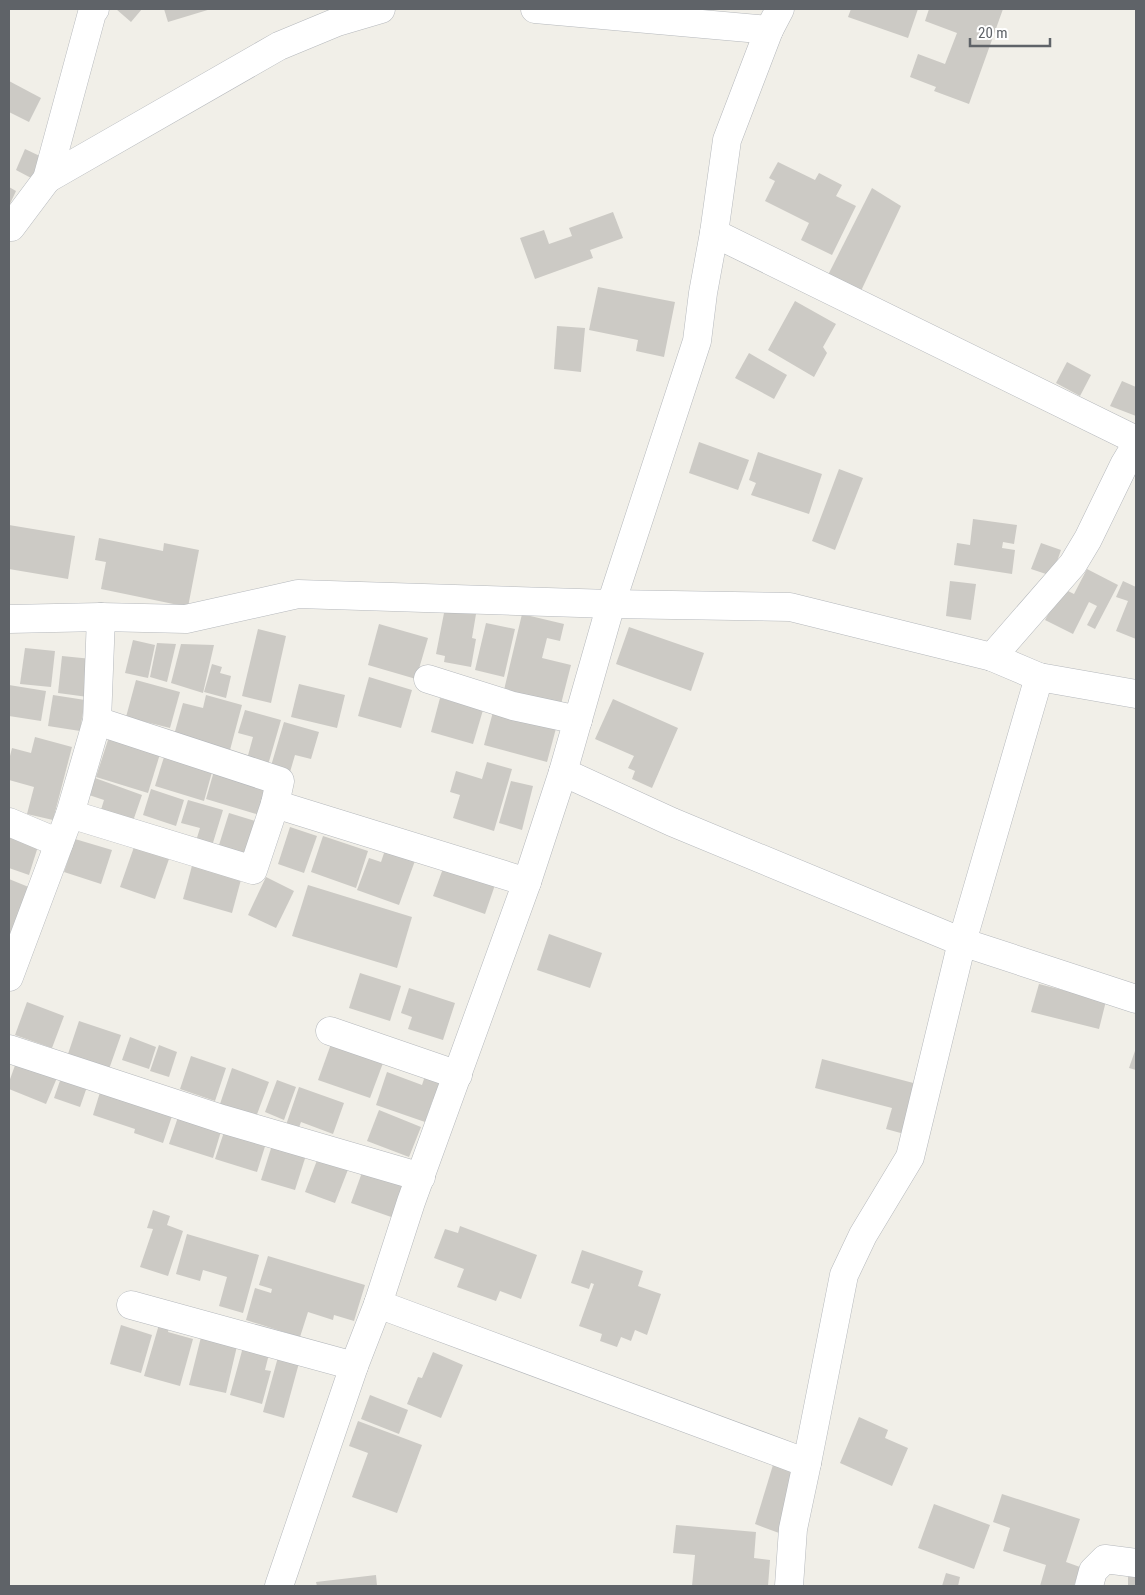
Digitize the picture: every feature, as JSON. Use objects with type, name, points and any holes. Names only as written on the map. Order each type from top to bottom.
[{"type":"street","points":[[9,227],[11,227],[47,179],[92,12],[95,9]]},
{"type":"street","points":[[47,179],[279,46],[337,22],[381,9]]},
{"type":"street","points":[[279,1586],[354,1366],[378,1304],[563,772],[611,604],[697,341],[727,140],[775,19],[535,9]]},
{"type":"street","points":[[714,233],[1136,440]]},
{"type":"street","points":[[992,657],[1073,564],[1088,539],[1124,465],[1136,445]]},
{"type":"street","points":[[9,619],[101,617],[186,619],[298,594],[611,604],[790,607],[992,657],[1039,677],[1136,694]]},
{"type":"street","points":[[9,978],[70,814],[97,721],[101,617]]},
{"type":"street","points":[[789,1586],[793,1529],[844,1275],[863,1234],[910,1157],[962,942],[1039,677]]},
{"type":"street","points":[[428,679],[513,706],[578,720]]},
{"type":"street","points":[[70,814],[253,870],[275,804],[280,782],[97,721]]},
{"type":"street","points":[[563,772],[672,822],[962,942],[1136,999]]},
{"type":"street","points":[[275,804],[526,882]]},
{"type":"street","points":[[9,822],[59,842]]},
{"type":"street","points":[[330,1031],[458,1075]]},
{"type":"street","points":[[9,1048],[222,1119],[421,1177]]},
{"type":"street","points":[[378,1304],[807,1463]]},
{"type":"street","points":[[131,1305],[354,1366]]},
{"type":"street","points":[[1089,1586],[1093,1572],[1104,1559],[1136,1563]]},
{"type":"building","points":[[116,9],[142,9],[131,22]]},
{"type":"building","points":[[164,9],[211,9],[168,22]]},
{"type":"building","points":[[851,9],[918,9],[908,38],[848,17]]},
{"type":"building","points":[[929,9],[1003,9],[969,104],[934,91],[936,87],[910,77],[918,54],[945,64],[957,33],[925,21]]},
{"type":"building","points":[[9,81],[41,98],[29,122],[9,112]]},
{"type":"building","points":[[25,149],[44,158],[33,179],[16,170]]},
{"type":"building","points":[[778,162],[815,180],[819,173],[842,185],[836,196],[856,206],[832,255],[801,240],[809,223],[765,201],[775,181],[769,178]]},
{"type":"building","points":[[9,187],[16,191],[9,206]]},
{"type":"building","points":[[872,188],[901,206],[860,293],[828,275]]},
{"type":"building","points":[[613,212],[623,238],[590,250],[593,258],[535,279],[520,238],[544,230],[549,244],[572,236],[569,228]]},
{"type":"building","points":[[598,287],[675,302],[664,357],[636,351],[638,340],[589,330]]},
{"type":"building","points":[[795,301],[836,324],[823,347],[827,353],[814,377],[768,350]]},
{"type":"building","points":[[557,326],[585,328],[581,372],[554,369]]},
{"type":"building","points":[[749,353],[787,375],[774,399],[735,378]]},
{"type":"building","points":[[1067,362],[1091,375],[1080,396],[1056,383]]},
{"type":"building","points":[[1122,381],[1136,387],[1136,416],[1110,406]]},
{"type":"building","points":[[699,442],[749,460],[738,490],[689,473]]},
{"type":"building","points":[[758,452],[822,474],[809,514],[751,495],[756,483],[749,480]]},
{"type":"building","points":[[839,469],[863,478],[835,550],[812,541]]},
{"type":"building","points":[[973,519],[1017,525],[1014,544],[1003,542],[1002,548],[1015,550],[1012,574],[954,565],[957,543],[970,545]]},
{"type":"building","points":[[9,525],[75,536],[68,579],[9,569]]},
{"type":"building","points":[[99,538],[163,551],[164,543],[199,550],[188,607],[101,589],[106,562],[95,560]]},
{"type":"building","points":[[1041,543],[1061,550],[1052,576],[1031,569]]},
{"type":"building","points":[[1087,569],[1118,585],[1095,629],[1087,625],[1097,606],[1089,602],[1073,634],[1045,620],[1062,588],[1074,594]]},
{"type":"building","points":[[950,581],[976,584],[971,620],[946,616]]},
{"type":"building","points":[[1123,581],[1136,587],[1136,639],[1116,631],[1128,601],[1116,597]]},
{"type":"building","points":[[445,608],[476,614],[472,638],[476,639],[471,667],[444,662],[445,656],[436,654]]},
{"type":"building","points":[[522,614],[564,624],[560,641],[547,638],[542,658],[571,665],[561,704],[504,690]]},
{"type":"building","points":[[486,623],[515,629],[504,677],[475,670]]},
{"type":"building","points":[[379,624],[428,638],[416,679],[368,665]]},
{"type":"building","points":[[629,627],[704,653],[691,691],[616,664]]},
{"type":"building","points":[[258,629],[286,636],[271,703],[242,696]]},
{"type":"building","points":[[133,640],[155,645],[148,678],[125,673]]},
{"type":"building","points":[[157,643],[176,644],[167,682],[150,677]]},
{"type":"building","points":[[181,644],[214,645],[203,693],[171,683]]},
{"type":"building","points":[[25,648],[55,651],[51,687],[20,684]]},
{"type":"building","points":[[62,656],[92,659],[88,697],[58,693]]},
{"type":"building","points":[[212,664],[222,667],[220,673],[231,676],[226,698],[204,692]]},
{"type":"building","points":[[369,677],[412,690],[401,728],[358,716]]},
{"type":"building","points":[[136,680],[180,692],[170,728],[126,717]]},
{"type":"building","points":[[299,684],[345,695],[337,728],[291,717]]},
{"type":"building","points":[[9,685],[46,691],[41,721],[9,716]]},
{"type":"building","points":[[53,695],[85,700],[80,731],[48,726]]},
{"type":"building","points":[[206,695],[242,705],[230,750],[174,735],[183,703],[203,708]]},
{"type":"building","points":[[440,698],[483,710],[473,744],[431,732]]},
{"type":"building","points":[[613,699],[678,728],[652,788],[632,779],[635,771],[628,768],[634,756],[595,739]]},
{"type":"building","points":[[245,710],[281,720],[268,765],[247,759],[253,737],[238,733]]},
{"type":"building","points":[[493,712],[558,721],[547,762],[484,745]]},
{"type":"building","points":[[284,722],[319,732],[311,759],[295,755],[290,772],[271,766]]},
{"type":"building","points":[[35,737],[72,747],[53,820],[27,814],[34,787],[9,780],[9,760],[12,748],[31,753]]},
{"type":"building","points":[[109,737],[160,754],[148,793],[96,777]]},
{"type":"building","points":[[164,757],[212,772],[204,801],[155,786]]},
{"type":"building","points":[[487,762],[512,769],[494,831],[453,818],[460,795],[450,792],[456,771],[482,779]]},
{"type":"building","points":[[214,771],[271,787],[263,816],[206,799]]},
{"type":"building","points":[[95,778],[142,795],[132,824],[100,813],[104,800],[89,795]]},
{"type":"building","points":[[511,781],[533,786],[522,830],[499,823]]},
{"type":"building","points":[[151,789],[184,800],[176,826],[143,815]]},
{"type":"building","points":[[188,800],[223,810],[212,846],[196,841],[200,828],[181,823]]},
{"type":"building","points":[[229,813],[262,823],[253,856],[219,845]]},
{"type":"building","points":[[290,827],[317,836],[304,873],[278,864]]},
{"type":"building","points":[[9,829],[40,840],[29,875],[9,868]]},
{"type":"building","points":[[323,836],[368,851],[356,888],[311,872]]},
{"type":"building","points":[[75,839],[112,850],[101,884],[64,872]]},
{"type":"building","points":[[134,847],[169,859],[155,899],[120,887]]},
{"type":"building","points":[[386,847],[416,858],[399,905],[357,890],[369,858],[381,862]]},
{"type":"building","points":[[193,862],[242,876],[232,913],[183,899]]},
{"type":"building","points":[[445,863],[496,882],[485,914],[433,896]]},
{"type":"building","points":[[266,877],[294,891],[276,928],[248,915]]},
{"type":"building","points":[[9,879],[31,888],[9,949]]},
{"type":"building","points":[[308,885],[412,917],[397,968],[292,936]]},
{"type":"building","points":[[549,934],[602,953],[590,988],[537,970]]},
{"type":"building","points":[[360,973],[401,986],[390,1021],[349,1008]]},
{"type":"building","points":[[1039,984],[1106,1001],[1099,1029],[1031,1012]]},
{"type":"building","points":[[409,988],[455,1003],[443,1040],[408,1029],[412,1017],[401,1013]]},
{"type":"building","points":[[27,1002],[64,1016],[52,1048],[15,1035]]},
{"type":"building","points":[[79,1021],[121,1035],[108,1072],[67,1057]]},
{"type":"building","points":[[130,1037],[156,1047],[149,1069],[122,1060]]},
{"type":"building","points":[[331,1044],[383,1063],[370,1098],[318,1080]]},
{"type":"building","points":[[159,1045],[177,1052],[169,1077],[150,1071]]},
{"type":"building","points":[[1136,1048],[1136,1070],[1129,1068]]},
{"type":"building","points":[[191,1056],[226,1068],[215,1101],[180,1089]]},
{"type":"building","points":[[18,1057],[59,1073],[46,1104],[9,1089],[9,1082]]},
{"type":"building","points":[[822,1059],[921,1085],[908,1135],[886,1129],[892,1108],[815,1088]]},
{"type":"building","points":[[232,1068],[269,1082],[256,1117],[220,1104]]},
{"type":"building","points":[[387,1072],[422,1085],[426,1073],[445,1080],[438,1101],[433,1099],[425,1122],[376,1105]]},
{"type":"building","points":[[62,1075],[88,1084],[80,1107],[54,1098]]},
{"type":"building","points":[[277,1080],[296,1087],[284,1120],[265,1112]]},
{"type":"building","points":[[299,1087],[344,1103],[333,1134],[301,1122],[298,1130],[286,1125]]},
{"type":"building","points":[[101,1089],[173,1113],[163,1143],[134,1133],[135,1129],[93,1115]]},
{"type":"building","points":[[379,1110],[421,1127],[409,1157],[367,1141]]},
{"type":"building","points":[[179,1114],[222,1128],[213,1158],[169,1144]]},
{"type":"building","points":[[226,1126],[267,1140],[257,1172],[215,1159]]},
{"type":"building","points":[[273,1142],[307,1152],[295,1190],[261,1180]]},
{"type":"building","points":[[319,1155],[349,1167],[335,1203],[305,1192]]},
{"type":"building","points":[[364,1167],[409,1187],[397,1219],[351,1203]]},
{"type":"building","points":[[153,1210],[170,1216],[167,1225],[183,1231],[168,1276],[140,1267],[153,1229],[147,1228]]},
{"type":"building","points":[[460,1226],[537,1255],[521,1299],[500,1291],[496,1301],[457,1287],[464,1269],[434,1258],[445,1229],[458,1233]]},
{"type":"building","points":[[187,1234],[259,1255],[243,1313],[219,1306],[227,1277],[203,1270],[200,1281],[176,1274]]},
{"type":"building","points":[[582,1250],[643,1271],[638,1286],[661,1294],[647,1335],[635,1330],[631,1341],[621,1337],[617,1347],[600,1341],[602,1334],[579,1326],[594,1284],[591,1283],[589,1289],[571,1283]]},
{"type":"building","points":[[268,1256],[365,1285],[354,1321],[334,1315],[333,1320],[308,1312],[300,1337],[246,1320],[255,1288],[271,1293],[272,1289],[259,1285]]},
{"type":"building","points":[[160,1321],[170,1324],[168,1332],[193,1339],[180,1386],[144,1376]]},
{"type":"building","points":[[121,1325],[152,1335],[141,1373],[110,1364]]},
{"type":"building","points":[[201,1337],[237,1346],[226,1393],[189,1385]]},
{"type":"building","points":[[243,1347],[269,1354],[265,1370],[271,1371],[262,1404],[230,1395]]},
{"type":"building","points":[[433,1352],[463,1365],[441,1418],[407,1404],[418,1377],[422,1378]]},
{"type":"building","points":[[278,1357],[299,1363],[284,1418],[263,1412]]},
{"type":"building","points":[[370,1395],[408,1410],[399,1434],[361,1419]]},
{"type":"building","points":[[859,1417],[888,1430],[885,1438],[908,1448],[892,1486],[840,1463]]},
{"type":"building","points":[[358,1421],[422,1445],[397,1513],[352,1497],[368,1453],[349,1446]]},
{"type":"building","points":[[776,1455],[796,1469],[779,1533],[755,1524]]},
{"type":"building","points":[[1002,1494],[1080,1519],[1066,1562],[1080,1567],[1074,1586],[1040,1586],[1046,1565],[1003,1551],[1010,1528],[993,1522]]},
{"type":"building","points":[[934,1504],[990,1525],[974,1569],[918,1548]]},
{"type":"building","points":[[676,1525],[756,1532],[754,1558],[770,1560],[768,1586],[692,1586],[695,1555],[673,1553]]},
{"type":"building","points":[[946,1573],[960,1577],[958,1586],[942,1586]]},
{"type":"building","points":[[1128,1574],[1136,1574],[1136,1586],[1128,1586]]},
{"type":"building","points":[[376,1575],[377,1586],[317,1586],[316,1582]]}]
